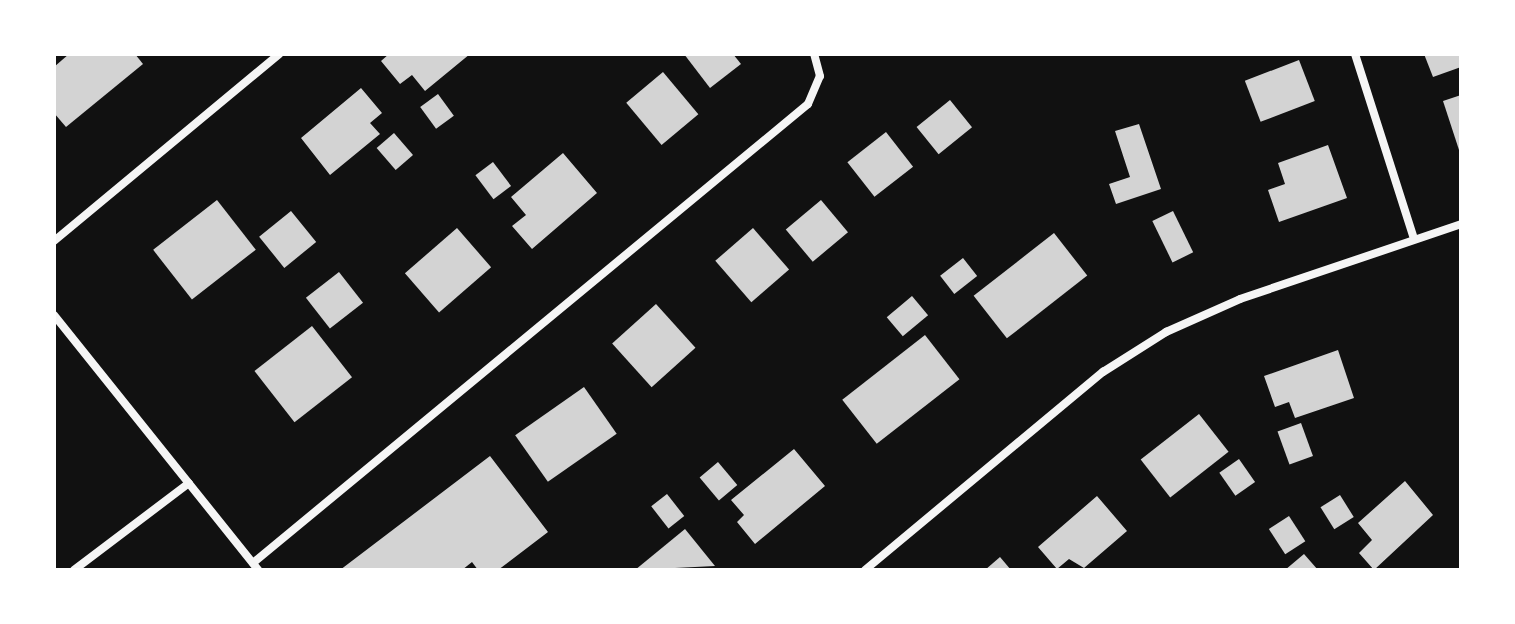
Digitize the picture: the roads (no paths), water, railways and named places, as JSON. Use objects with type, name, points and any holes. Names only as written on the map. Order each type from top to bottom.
[{"type":"street","points":[[54,241],[279,54]]},
{"type":"street","points":[[54,315],[256,567],[808,104],[820,76],[814,54]]},
{"type":"street","points":[[1355,54],[1414,239]]},
{"type":"street","points":[[865,570],[1103,372],[1166,332],[1240,299],[1461,224]]},
{"type":"street","points":[[74,570],[189,483]]}]
